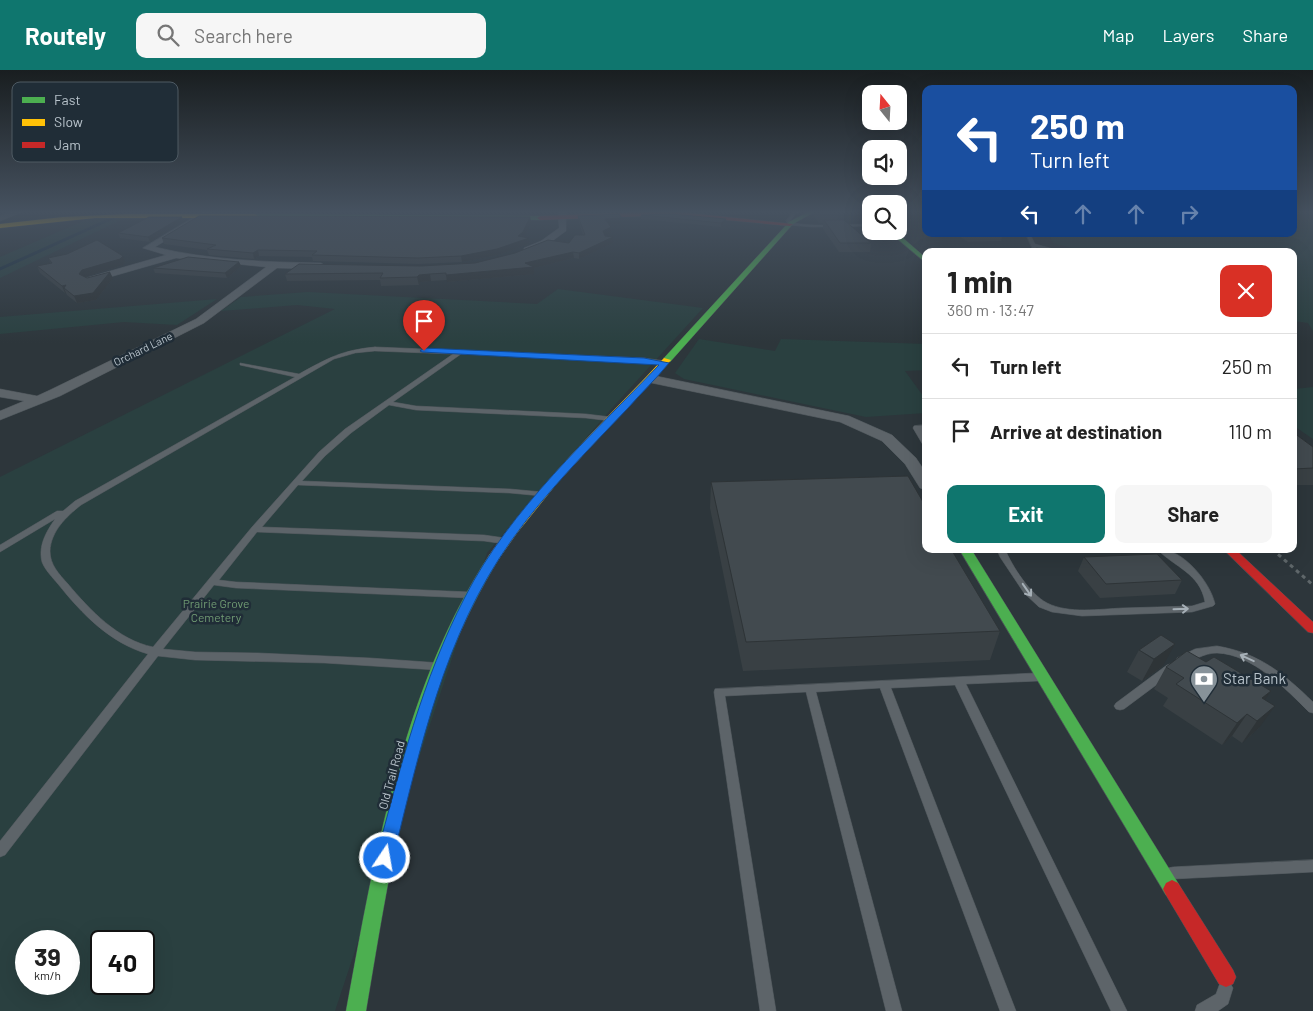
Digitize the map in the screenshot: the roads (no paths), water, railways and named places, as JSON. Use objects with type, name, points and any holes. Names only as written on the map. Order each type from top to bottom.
[{"type":"street","points":[[89,280],[176,255],[275,266],[334,266]]},
{"type":"street","name":"Old Trail Road","points":[[356,1011],[388,841],[417,733],[440,666],[471,596],[505,541],[542,494],[611,419],[651,379],[762,255]]},
{"type":"street","name":"Orchard Lane","points":[[0,416],[38,400],[200,321],[275,266]]},
{"type":"street","points":[[651,379],[844,419],[887,438],[911,461],[922,479]]},
{"type":"street","points":[[0,393],[38,400]]},
{"type":"street","points":[[967,553],[1226,977]]},
{"type":"street","points":[[1233,553],[1313,630]]},
{"type":"lane","points":[[0,549],[332,358],[364,349],[644,360],[665,363]]},
{"type":"lane","points":[[0,852],[155,652],[255,528],[295,483],[334,443],[460,352]]},
{"type":"lane","points":[[242,364],[300,376]]},
{"type":"lane","points":[[387,403],[416,408],[586,416],[611,419]]},
{"type":"lane","points":[[922,428],[917,428],[922,436]]},
{"type":"lane","points":[[295,483],[510,490],[542,494]]},
{"type":"lane","points":[[78,503],[61,516],[49,534],[46,549],[47,564],[78,602],[115,635],[136,646],[155,652],[188,655],[306,658],[440,666]]},
{"type":"lane","points":[[255,528],[484,538],[505,541]]},
{"type":"lane","points":[[1003,553],[1035,601],[1048,609],[1064,613],[1082,614],[1192,609],[1210,604],[1210,597],[1202,583],[1178,560],[1167,553]]},
{"type":"lane","points":[[213,582],[236,585],[471,596]]},
{"type":"lane","points":[[1120,706],[1190,654],[1208,648],[1234,652],[1261,664],[1284,680],[1313,709]]},
{"type":"lane","points":[[768,1011],[718,692],[1043,676]]},
{"type":"lane","points":[[958,680],[1119,1011]]},
{"type":"lane","points":[[884,684],[1008,1011]]},
{"type":"lane","points":[[810,688],[894,1011]]},
{"type":"lane","points":[[1164,873],[1313,866]]},
{"type":"lane","points":[[1203,1011],[1224,999],[1226,977]]},
{"type":"waterway","points":[[0,269],[31,255]]},
{"type":"place","name":"Star Bank","points":[[1204,703]]},
{"type":"park label","name":"Prairie Grove Cemetery","points":[[216,611]]}]
